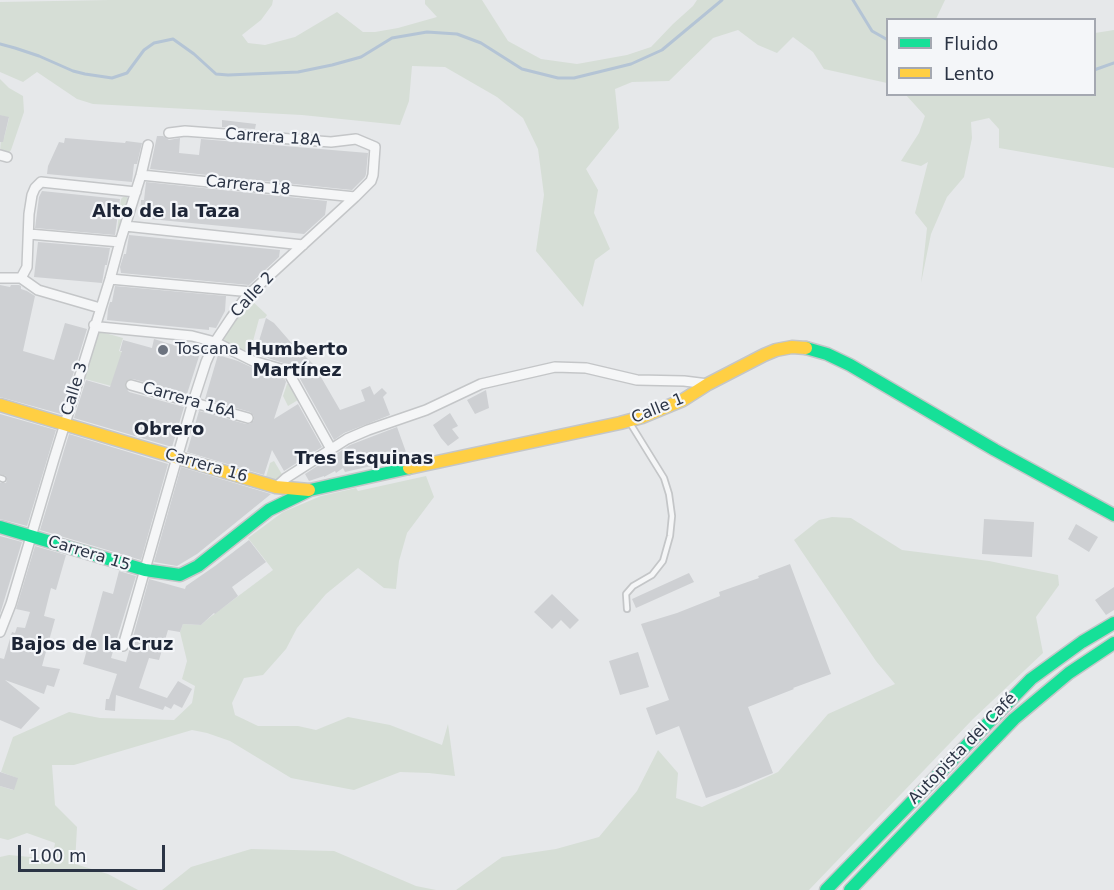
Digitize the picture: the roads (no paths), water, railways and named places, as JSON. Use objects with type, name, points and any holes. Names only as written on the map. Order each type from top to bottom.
[{"type":"main road","name":"Calle 1","points":[[180,575],[198,566],[269,510],[310,490],[642,417],[683,400],[708,384],[776,350],[792,347],[810,348],[850,365],[995,450],[1114,515]]},
{"type":"main road","name":"Carrera 16","points":[[0,405],[276,486],[310,490]]},
{"type":"main road","name":"Carrera 15","points":[[0,527],[145,570],[180,575]]},
{"type":"main road","name":"Autopista del Café","points":[[826,890],[1031,680],[1082,642],[1114,623]]},
{"type":"main road","name":"Autopista del Café","points":[[850,890],[1014,719],[1069,673],[1114,643]]},
{"type":"street","name":"Carrera 18A","points":[[169,133],[185,131],[331,142],[356,140],[375,147]]},
{"type":"street","name":"Calle 3","points":[[0,632],[11,604],[94,325],[110,279],[148,145]]},
{"type":"street","name":"Calle 2","points":[[123,646],[193,402],[215,342],[246,297],[371,181],[375,147]]},
{"type":"street","name":"Carrera 18","points":[[141,175],[355,197]]},
{"type":"street","points":[[21,278],[27,267],[32,195],[41,182],[136,192]]},
{"type":"street","points":[[125,226],[303,244]]},
{"type":"street","points":[[29,234],[120,242]]},
{"type":"street","points":[[0,278],[21,278],[38,290],[100,308]]},
{"type":"street","points":[[110,279],[252,292]]},
{"type":"street","points":[[94,325],[192,336],[215,342],[253,361],[291,372],[291,377],[331,449]]},
{"type":"street","points":[[276,486],[347,440],[368,430],[426,410],[481,384],[555,367],[586,368],[637,380],[708,384]]},
{"type":"street","name":"Carrera 16A","points":[[132,385],[248,418]]},
{"type":"lane","points":[[627,609],[626,594],[633,586],[652,575],[663,561],[670,536],[672,516],[664,478],[629,420]]},
{"type":"waterway","points":[[0,44],[39,56],[73,71],[112,78],[127,73],[144,50],[154,43],[173,39],[216,74],[228,75],[298,72],[332,65],[361,57],[392,38],[427,32],[457,34],[481,43],[522,69],[558,78],[574,78],[631,64],[662,50],[722,0]]},
{"type":"waterway","points":[[853,0],[872,31],[886,39]]},
{"type":"waterway","points":[[1096,69],[1114,63]]},
{"type":"place","name":"Toscana","points":[[163,350]]},
{"type":"district","name":"Alto de la Taza","points":[[166,212]]},
{"type":"district","name":"Humberto Martínez","points":[[297,360]]},
{"type":"district","name":"Obrero","points":[[169,430]]},
{"type":"district","name":"Tres Esquinas","points":[[364,459]]},
{"type":"district","name":"Bajos de la Cruz","points":[[92,645]]}]
